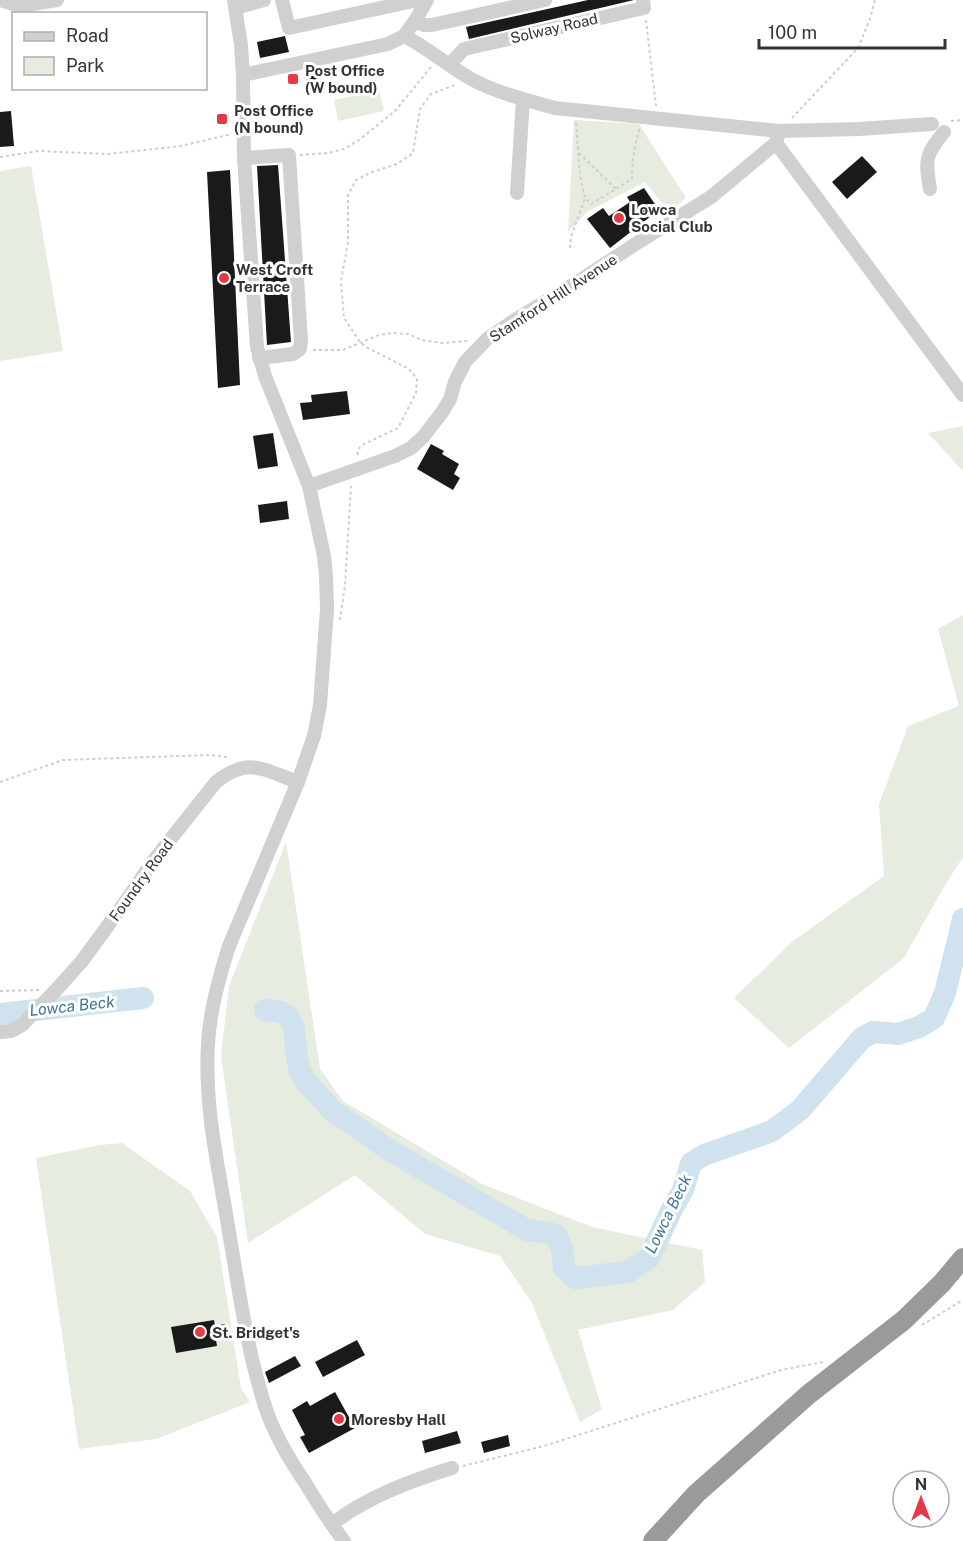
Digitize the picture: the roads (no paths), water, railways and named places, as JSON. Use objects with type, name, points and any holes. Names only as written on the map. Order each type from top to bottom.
[{"type":"highway","points":[[652,1541],[696,1494],[792,1409],[901,1323],[942,1283],[963,1258]]},
{"type":"street","points":[[0,0],[20,6],[57,0]]},
{"type":"street","points":[[264,0],[235,4],[243,75],[244,158],[257,347],[265,376],[309,486],[324,556],[327,609],[318,720],[298,782],[229,946],[220,974],[208,1043],[208,1096],[217,1168],[244,1317],[267,1413],[290,1459],[344,1541]]},
{"type":"street","points":[[282,0],[288,28],[418,0]]},
{"type":"street","points":[[243,75],[388,44],[404,36],[427,0]]},
{"type":"street","points":[[415,21],[432,26],[545,0]]},
{"type":"street","name":"Solway Road","points":[[450,64],[464,49],[644,4]]},
{"type":"street","points":[[404,36],[486,86],[555,108],[651,118],[778,137],[859,129],[938,128],[928,154],[927,170],[930,189]]},
{"type":"street","points":[[517,193],[523,99]]},
{"type":"street","points":[[778,137],[963,396]]},
{"type":"street","name":"Stamford Hill Avenue","points":[[309,486],[411,448],[423,437],[443,411],[465,362],[487,339],[711,197],[778,137]]},
{"type":"street","points":[[244,158],[289,155],[300,349],[293,354],[259,358]]},
{"type":"street","name":"Foundry Road","points":[[0,1032],[11,1031],[22,1025],[82,961],[154,860],[216,782],[236,769],[244,767],[255,768],[298,782]]},
{"type":"street","points":[[332,1524],[350,1510],[386,1492],[452,1468]]},
{"type":"waterway","name":"Lowca Beck","points":[[265,1010],[281,1012],[289,1017],[294,1028],[301,1074],[333,1111],[391,1151],[527,1230],[556,1235],[562,1249],[564,1268],[575,1278],[628,1272],[649,1258],[683,1190],[691,1163],[704,1155],[772,1131],[800,1110],[862,1038],[873,1032],[898,1034],[919,1027],[934,1018],[945,993],[963,919]]},
{"type":"waterway","name":"Lowca Beck","points":[[0,1014],[143,998]]},
{"type":"place","name":"Post Office (W bound)","points":[[293,79]]},
{"type":"place","name":"Post Office (N bound)","points":[[222,119]]},
{"type":"place","name":"Lowca Social Club","points":[[619,218]]},
{"type":"place","name":"West Croft Terrace","points":[[224,278]]},
{"type":"place","name":"St. Bridget's","points":[[200,1332]]},
{"type":"place","name":"Moresby Hall","points":[[339,1419]]}]
